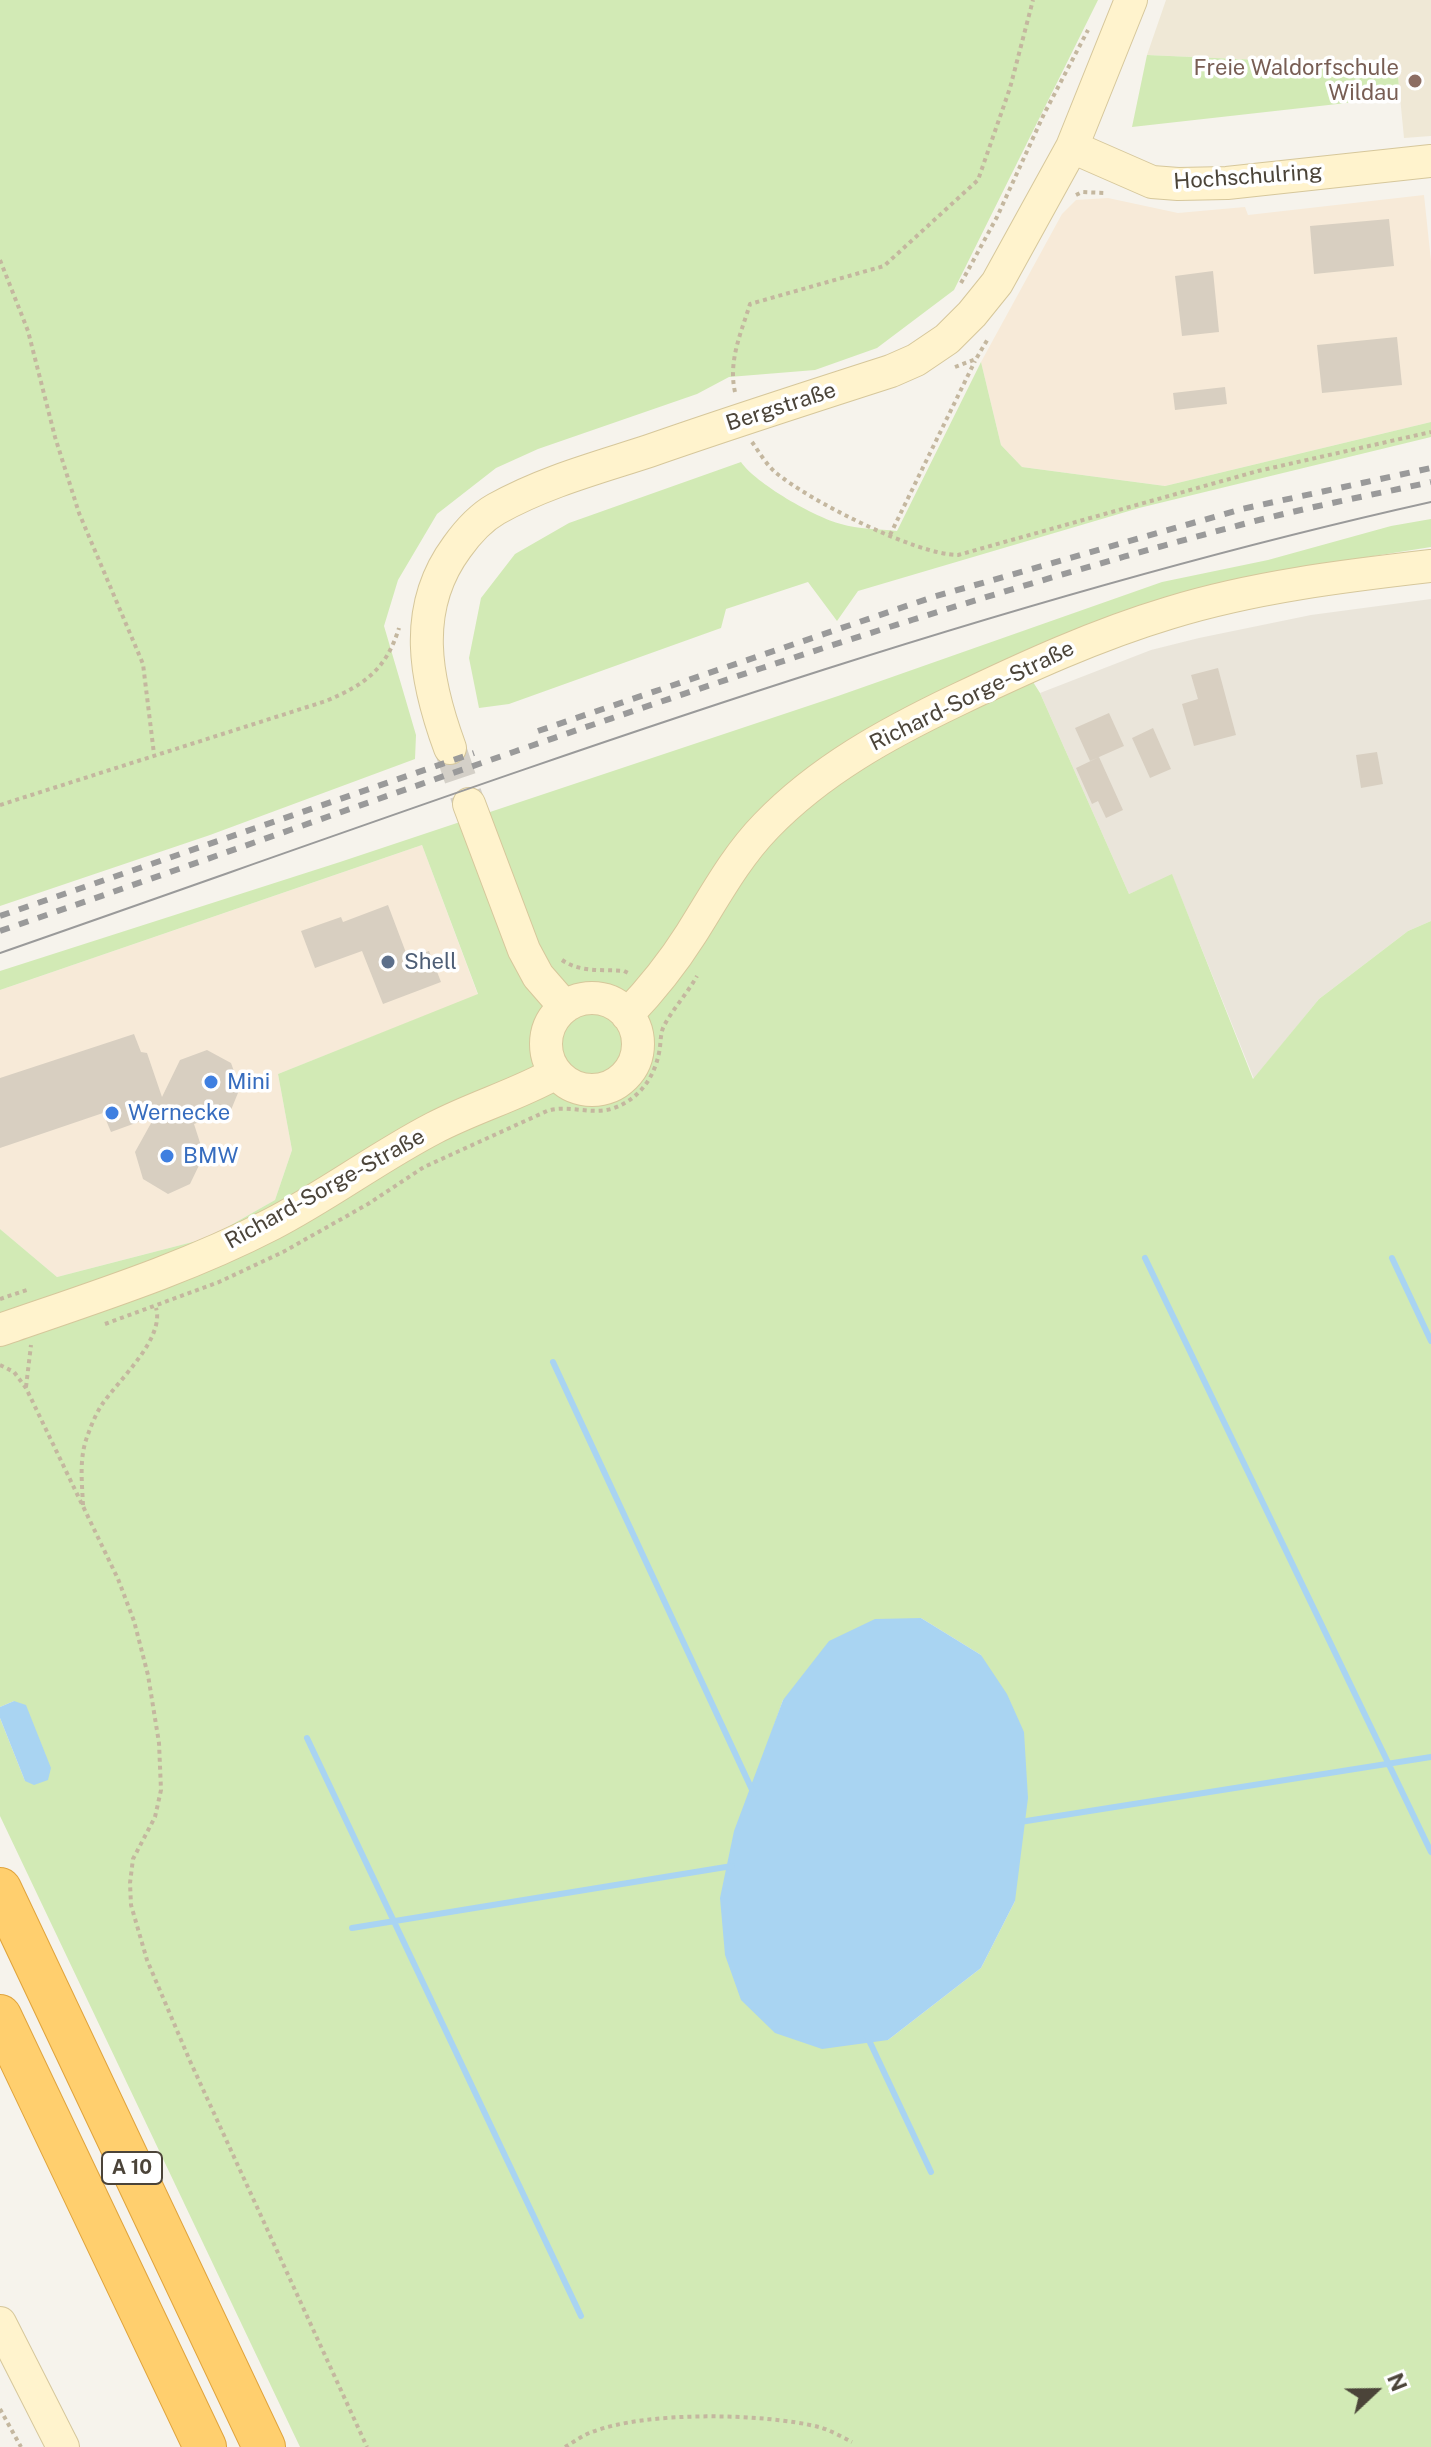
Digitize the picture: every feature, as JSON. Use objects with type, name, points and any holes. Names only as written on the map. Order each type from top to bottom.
[{"type":"highway","name":"A 10","points":[[0,1889],[264,2447]]},
{"type":"highway","name":"A 10","points":[[0,2016],[205,2447]]},
{"type":"main road","name":"Bergstraße","points":[[450,748],[434,704],[427,668],[430,603],[442,567],[464,537],[493,510],[557,481],[891,371],[916,360],[947,339],[997,283],[1072,147],[1131,0]]},
{"type":"main road","name":"Hochschulring","points":[[1072,147],[1152,182],[1178,184],[1227,183],[1431,161]]},
{"type":"main road","name":"Richard-Sorge-Straße","points":[[627,1015],[675,958],[727,875],[766,826],[823,777],[899,728],[1056,654],[1173,612],[1290,586],[1431,566]]},
{"type":"main road","points":[[469,804],[524,950],[538,976],[565,1007]]},
{"type":"main road","points":[[605,1000],[627,1015],[634,1026],[637,1052],[633,1065],[616,1084],[590,1090],[565,1082],[556,1073],[546,1045],[548,1031],[565,1007],[577,1001],[605,1000]]},
{"type":"main road","name":"Richard-Sorge-Straße","points":[[0,1330],[153,1276],[228,1245],[312,1202],[436,1127],[533,1086],[556,1073]]},
{"type":"main road","points":[[0,2323],[63,2447]]},
{"type":"path","points":[[745,389],[735,392],[731,376],[750,304],[884,266],[978,180],[1010,88],[1033,0]]},
{"type":"path","points":[[954,292],[997,217],[1044,114],[1091,25]]},
{"type":"path","points":[[0,260],[28,331],[55,437],[79,513],[143,664],[154,754]]},
{"type":"path","points":[[890,535],[976,359]]},
{"type":"path","points":[[749,438],[772,470],[815,499],[933,552],[958,555],[1258,471],[1431,432]]},
{"type":"path","points":[[0,805],[326,701],[359,687]]},
{"type":"path","points":[[556,953],[574,967],[624,971],[674,1011]]},
{"type":"path","points":[[446,1155],[557,1108],[598,1111],[612,1109],[630,1100],[651,1078],[657,1064],[661,1034],[698,974]]},
{"type":"path","points":[[83,1508],[82,1461],[87,1437],[101,1405],[137,1360],[154,1331],[158,1313],[156,1307]]},
{"type":"path","points":[[26,1388],[32,1342]]},
{"type":"path","points":[[0,1365],[14,1372],[26,1388],[118,1579],[134,1621],[148,1675],[159,1743],[161,1790],[155,1817],[133,1859],[130,1883],[131,1905],[143,1946],[196,2075],[367,2447]]},
{"type":"path","points":[[0,2409],[21,2447]]},
{"type":"path","points":[[565,2447],[591,2432],[642,2419],[759,2418],[821,2428],[852,2442]]},
{"type":"shaded area","name":"Freie Waldorfschule Wildau","points":[[1166,0],[1431,0],[1431,136],[1404,138],[1397,66],[1147,55]]},
{"type":"shaded area","points":[[1424,195],[1431,261],[1431,422],[1165,486],[1022,467],[1001,445],[981,362],[1062,214],[1076,200],[1108,198],[1178,213],[1245,207],[1248,215]]},
{"type":"shaded area","points":[[1431,599],[1431,921],[1408,931],[1319,999],[1254,1079],[1172,875],[1129,894],[1040,693],[1151,650],[1199,638],[1311,615]]},
{"type":"shaded area","points":[[422,845],[478,995],[278,1074],[292,1150],[275,1200],[208,1238],[57,1277],[0,1229],[0,990]]},
{"type":"green space","points":[[0,0],[1098,0],[954,290],[877,348],[815,370],[729,377],[697,394],[538,449],[496,468],[437,514],[398,580],[384,626],[416,735],[415,759],[210,835],[0,906]]},
{"type":"green space","points":[[1147,55],[1397,66],[1400,97],[1132,127]]},
{"type":"green space","points":[[981,362],[1001,445],[1022,467],[1165,486],[1431,422],[1431,437],[1139,508],[858,591],[837,621],[808,582],[726,609],[721,628],[509,704],[479,708],[469,658],[481,598],[515,554],[569,523],[741,462],[759,480],[817,515],[848,526],[897,531]]},
{"type":"green space","points":[[1431,519],[1431,547],[1285,570],[1130,612],[1016,655],[1040,693],[1129,894],[1172,874],[1253,1079],[1319,999],[1408,931],[1431,921],[1431,2447],[300,2447],[0,1816],[0,1718],[25,1781],[14,1701],[0,1707],[0,1229],[57,1277],[208,1238],[275,1200],[292,1150],[278,1074],[478,994],[422,845],[0,990],[0,971],[340,862],[838,696],[1162,582],[1268,560],[1391,526]],"holes":[[[921,1618],[981,1655],[1015,1901],[981,1968],[888,2040],[765,1751],[783,1700]]]},
{"type":"water","points":[[921,1618],[981,1655],[1007,1694],[1024,1732],[1028,1798],[1015,1901],[981,1968],[888,2040],[822,2049],[775,2033],[741,2000],[725,1955],[720,1898],[734,1831],[783,1700],[829,1641],[875,1619]]},
{"type":"water","points":[[14,1701],[26,1705],[51,1768],[48,1780],[34,1785],[25,1781],[0,1718],[0,1707]]},
{"type":"building","points":[[1389,219],[1394,266],[1314,274],[1310,226]]},
{"type":"building","points":[[1213,271],[1219,332],[1182,336],[1175,276]]},
{"type":"building","points":[[1397,337],[1402,385],[1322,393],[1317,345]]},
{"type":"building","points":[[1225,387],[1227,404],[1175,410],[1173,393]]},
{"type":"building","points":[[1218,668],[1236,735],[1194,746],[1182,704],[1198,699],[1191,675]]},
{"type":"building","points":[[1109,713],[1124,746],[1090,761],[1075,728]]},
{"type":"building","points":[[1153,728],[1171,769],[1150,778],[1132,738]]},
{"type":"building","points":[[1377,752],[1383,784],[1361,788],[1356,755]]},
{"type":"building","points":[[1099,757],[1123,810],[1106,818],[1098,801],[1092,804],[1076,768]]},
{"type":"building","points":[[388,905],[408,958],[429,951],[441,982],[383,1004],[362,951],[315,968],[301,931],[341,917],[343,922]]},
{"type":"building","name":"Wernecke","points":[[134,1034],[141,1052],[147,1053],[162,1097],[180,1060],[207,1050],[231,1063],[240,1088],[231,1110],[194,1124],[204,1155],[190,1184],[168,1194],[143,1179],[135,1152],[155,1116],[111,1132],[103,1113],[0,1148],[0,1078]]},
{"type":"waterway","points":[[1145,1258],[1431,1852]]},
{"type":"waterway","points":[[1392,1258],[1431,1341]]},
{"type":"waterway","points":[[553,1362],[754,1794]]},
{"type":"waterway","points":[[307,1738],[581,2316]]},
{"type":"waterway","points":[[1020,1822],[1431,1757]]},
{"type":"waterway","points":[[352,1928],[732,1866]]},
{"type":"waterway","points":[[867,2036],[931,2172]]},
{"type":"tunnel","points":[[450,748],[469,804]]},
{"type":"tram line","points":[[0,953],[532,767],[888,649],[1068,595],[1249,546],[1431,502]]},
{"type":"railway","points":[[538,731],[933,597],[1242,509],[1431,468]]},
{"type":"railway","points":[[0,931],[616,717],[926,615],[1240,525],[1431,482]]},
{"type":"railway","points":[[0,916],[474,753]]},
{"type":"place","name":"Freie Waldorfschule Wildau","points":[[1415,81]]},
{"type":"place","name":"Shell","points":[[388,962]]},
{"type":"place","name":"Mini","points":[[211,1082]]},
{"type":"place","name":"Wernecke","points":[[112,1113]]},
{"type":"place","name":"BMW","points":[[167,1156]]}]
